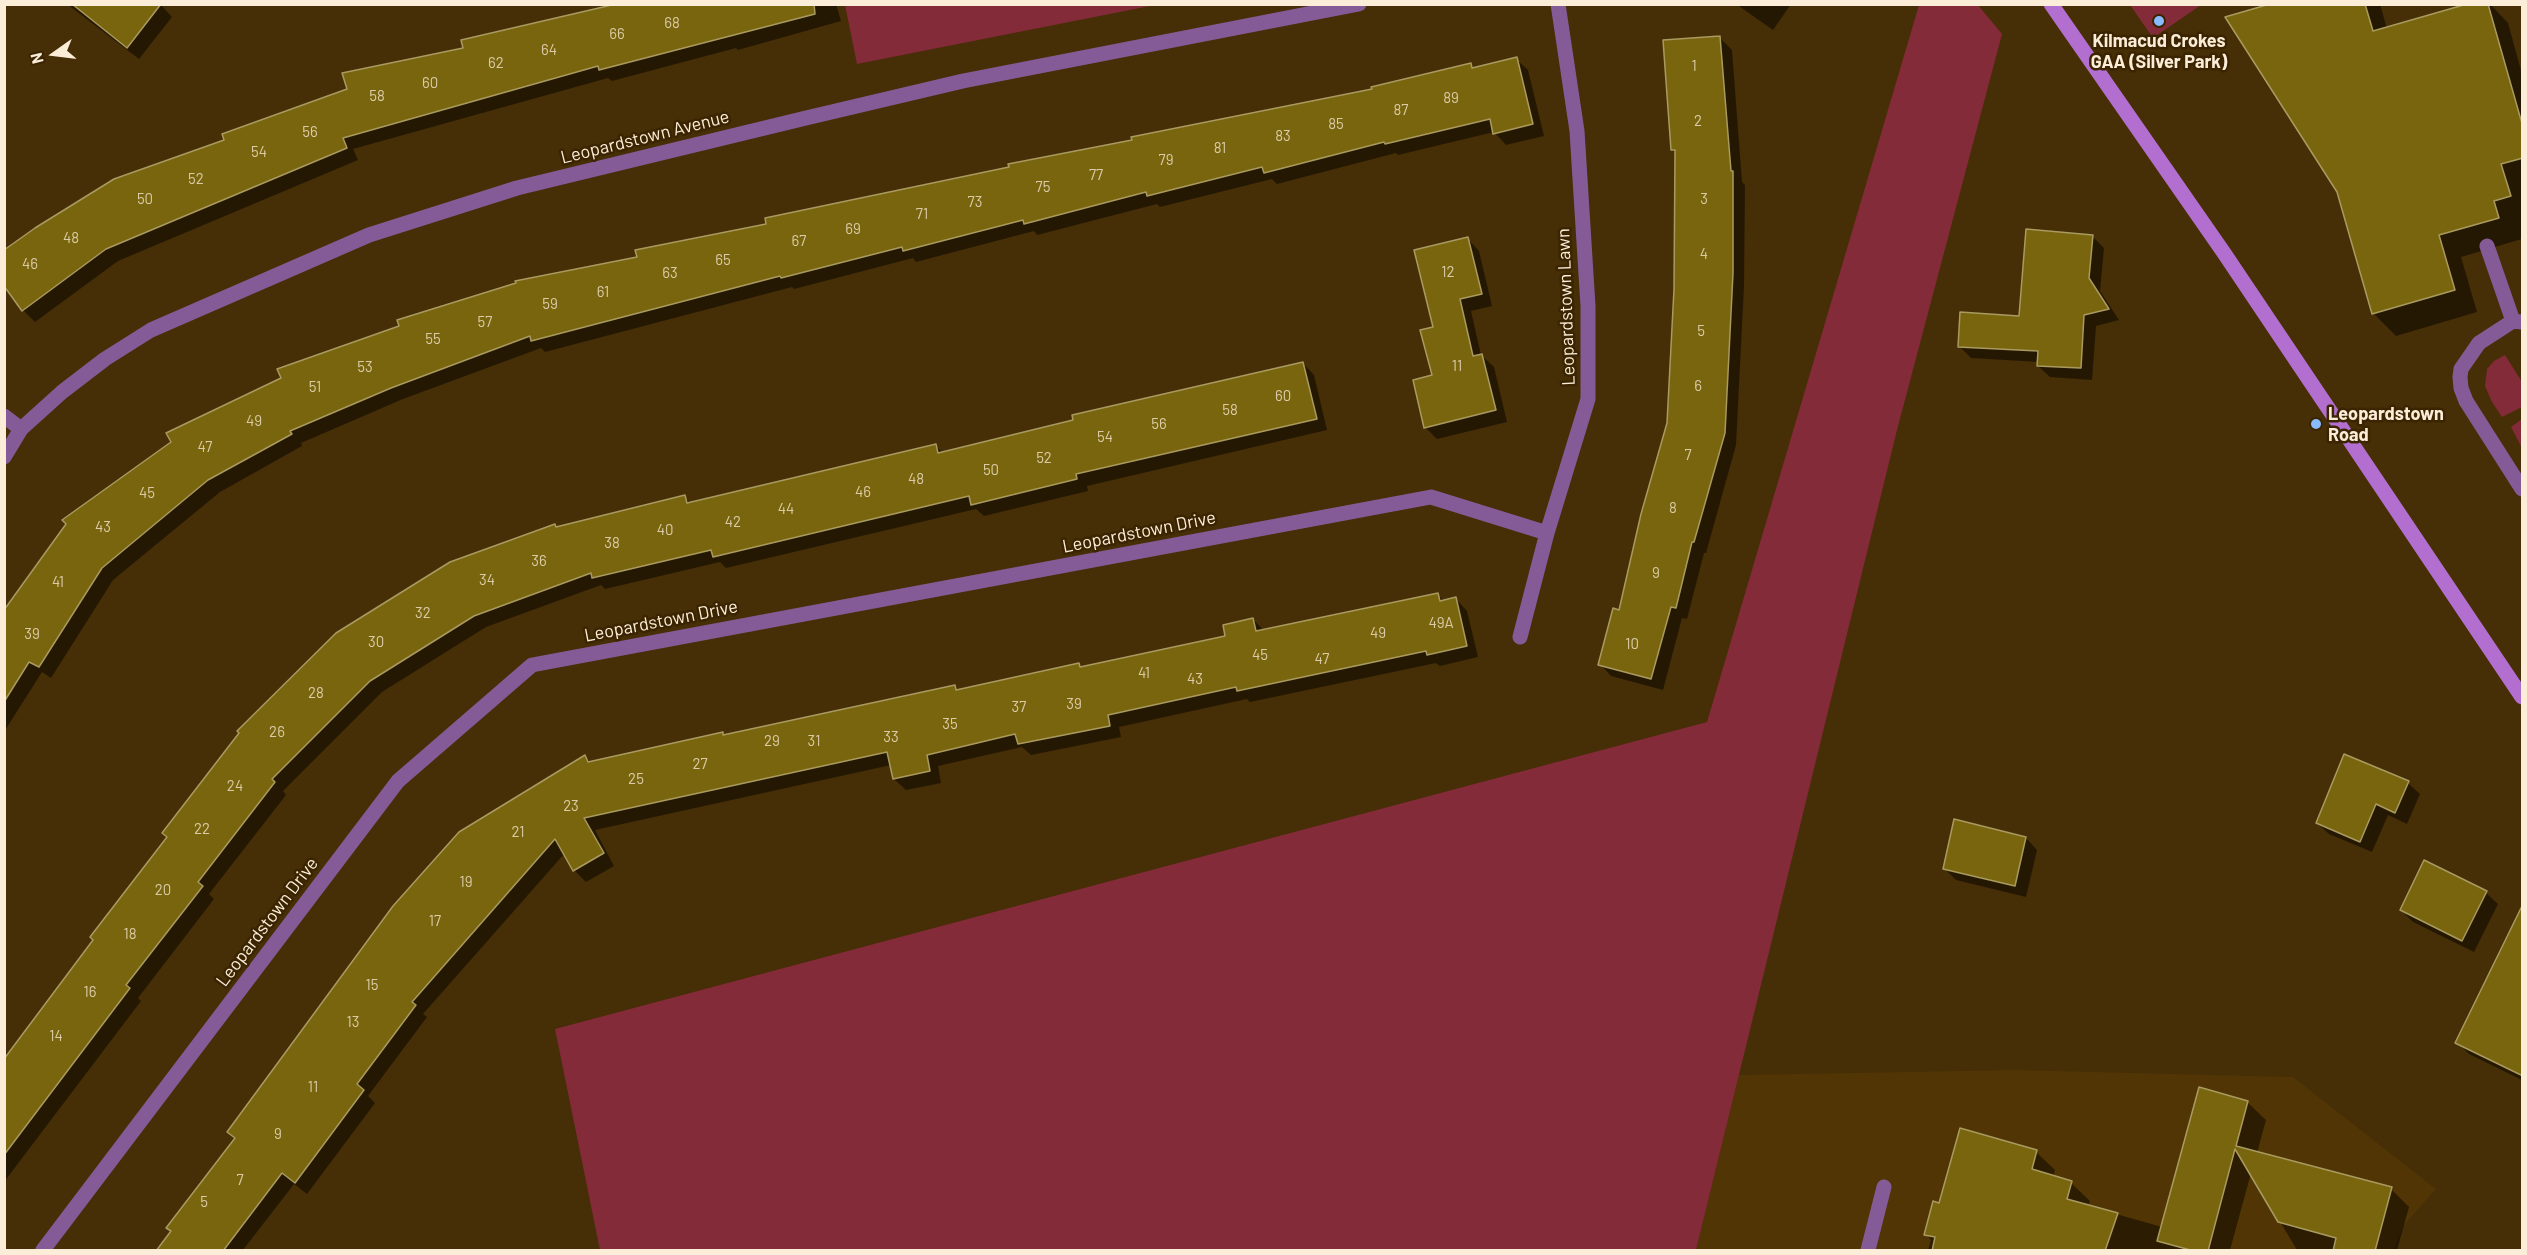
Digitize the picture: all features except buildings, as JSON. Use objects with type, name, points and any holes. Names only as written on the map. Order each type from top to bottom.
[{"type":"main road","points":[[2051,4],[2224,252],[2523,697]]},
{"type":"street","name":"Leopardstown Avenue","points":[[4,456],[21,429],[62,392],[105,359],[151,330],[369,235],[517,188],[817,115],[963,81],[1359,4]]},
{"type":"street","name":"Leopardstown Lawn","points":[[1520,637],[1547,533],[1588,399],[1588,306],[1577,130],[1558,4]]},
{"type":"street","points":[[2487,246],[2518,321],[2479,343],[2461,369],[2461,388],[2466,401],[2523,489]]},
{"type":"street","points":[[4,416],[21,429]]},
{"type":"street","name":"Leopardstown Drive","points":[[43,1251],[398,781],[532,665],[1431,497],[1547,533]]},
{"type":"street","points":[[1868,1251],[1884,1187]]},
{"type":"shaded area","points":[[845,4],[1155,5],[857,64]]},
{"type":"shaded area","points":[[1919,5],[1978,5],[2002,34],[1897,430],[1696,1250],[600,1250],[555,1029],[1707,722]]},
{"type":"shaded area","name":"Kilmacud Crokes GAA (Silver Park)","points":[[2130,5],[2201,5],[2153,38]]},
{"type":"shaded area","points":[[2505,355],[2522,382],[2522,407],[2502,417],[2485,386],[2487,369],[2494,361]]},
{"type":"shaded area","points":[[2522,419],[2522,448],[2511,427]]},
{"type":"shaded area","points":[[2016,1070],[2293,1077],[2436,1189],[2404,1225],[2393,1250],[1696,1250],[1739,1075]]},
{"type":"place","name":"Kilmacud Crokes GAA (Silver Park)","points":[[2159,21]]},
{"type":"place","name":"Leopardstown Road","points":[[2316,424]]}]
